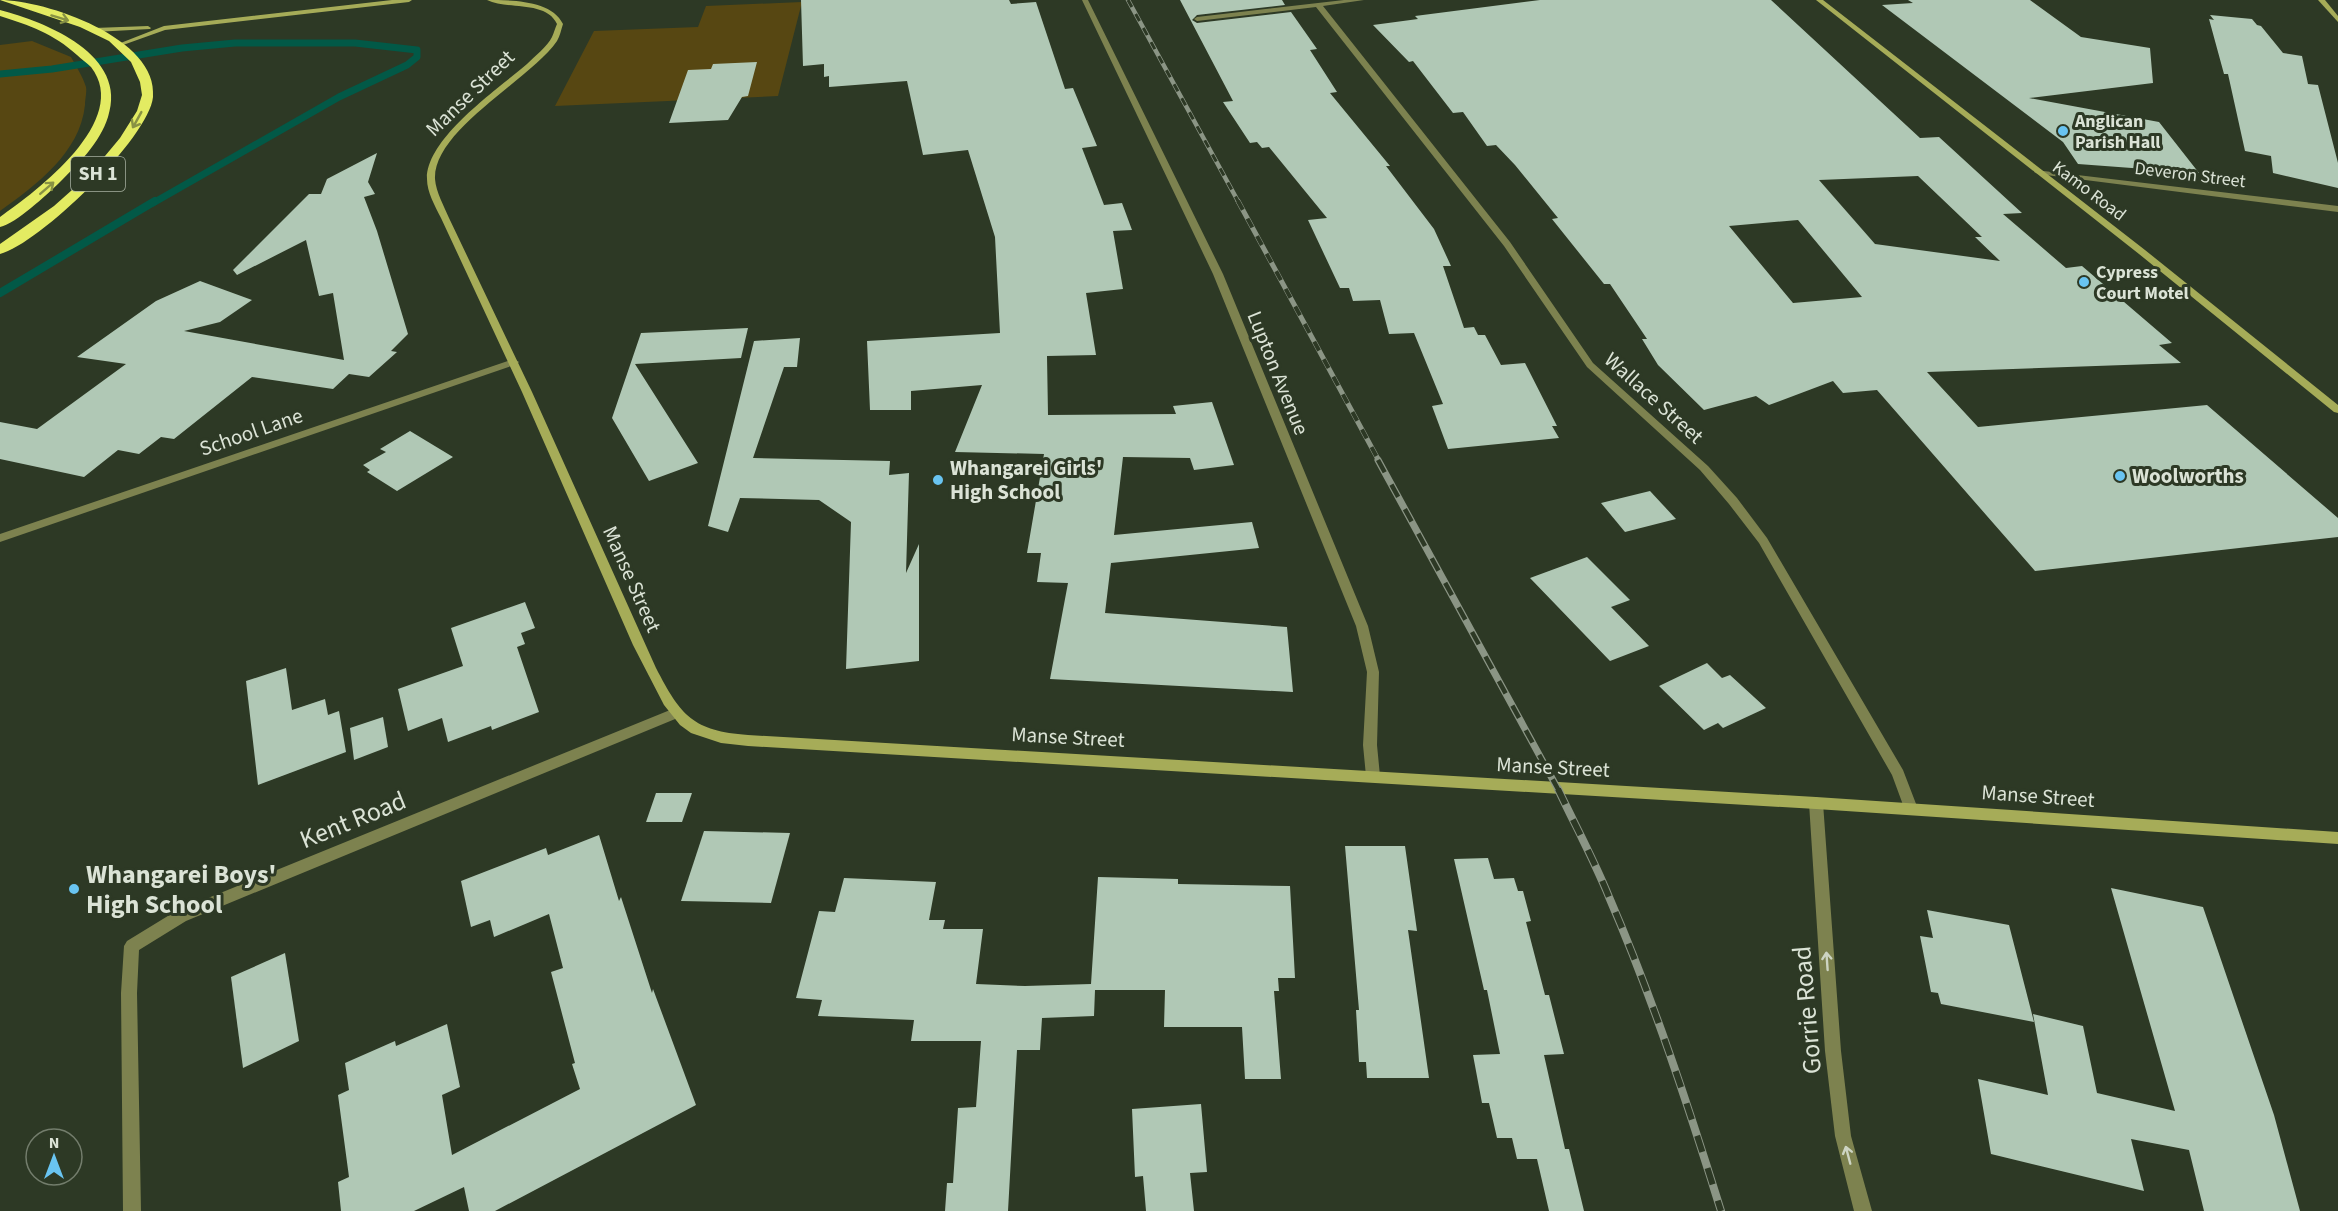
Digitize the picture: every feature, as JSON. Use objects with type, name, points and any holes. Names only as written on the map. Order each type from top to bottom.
[{"type":"highway","name":"SH 1","points":[[0,250],[78,194],[116,154],[130,133],[148,97],[146,84],[138,66],[124,48],[94,30],[5,0]]},
{"type":"highway","name":"SH 1","points":[[0,13],[41,25],[85,52],[103,76],[108,92],[102,119],[83,150],[51,184],[0,223]]},
{"type":"street","points":[[94,30],[164,28],[409,0]]},
{"type":"street","name":"Manse Street","points":[[490,0],[526,3],[544,8],[557,16],[560,24],[558,33],[546,50],[480,106],[438,149],[430,176],[444,216],[514,362],[647,664],[675,713],[697,731],[723,738],[1558,789],[1816,802],[2338,838]]},
{"type":"street","name":"Lupton Avenue","points":[[1085,0],[1218,274],[1362,626],[1373,672],[1370,745],[1373,776]]},
{"type":"street","points":[[1197,19],[1361,0]]},
{"type":"street","name":"Kamo Road","points":[[1819,0],[2142,252],[2338,410]]},
{"type":"street","points":[[2321,0],[2338,20]]},
{"type":"street","name":"Wallace Street","points":[[1318,5],[1507,244],[1590,365],[1704,468],[1733,501],[1763,541],[1898,774],[1911,809]]},
{"type":"street","points":[[124,48],[137,36],[164,28]]},
{"type":"street","name":"Deveron Street","points":[[2038,172],[2338,209]]},
{"type":"street","name":"School Lane","points":[[0,538],[514,362]]},
{"type":"street","name":"Kent Road","points":[[132,1211],[129,993],[132,946],[181,916],[675,713]]},
{"type":"street","name":"Gorrie Road","points":[[1816,802],[1833,1050],[1843,1136],[1863,1211]]},
{"type":"shaded area","points":[[802,2],[778,96],[555,106],[594,31],[698,27],[706,6]]},
{"type":"shaded area","points":[[32,41],[71,57],[86,87],[85,105],[75,138],[65,153],[41,179],[0,211],[0,45]]},
{"type":"building","points":[[801,0],[1009,0],[1011,4],[1036,2],[1065,89],[1073,88],[1097,146],[1082,148],[1104,205],[1122,203],[1132,230],[1113,231],[1123,289],[1086,293],[1096,355],[1047,356],[1048,415],[1176,414],[1173,406],[1212,402],[1234,465],[1194,470],[1190,458],[1123,457],[1114,535],[1252,522],[1259,548],[1111,563],[1105,613],[1287,627],[1293,692],[1050,679],[1068,583],[1037,582],[1041,553],[1027,553],[1044,454],[955,452],[982,385],[911,391],[911,410],[870,410],[867,341],[1000,333],[995,237],[968,150],[923,155],[907,81],[829,87],[829,76],[824,77],[824,64],[803,66]]},
{"type":"building","points":[[1180,0],[1282,0],[1285,5],[1197,15],[1192,20],[1197,23],[1291,12],[1317,49],[1310,50],[1337,92],[1330,93],[1390,166],[1386,166],[1434,229],[1451,266],[1443,266],[1464,328],[1474,327],[1478,335],[1485,335],[1501,365],[1525,363],[1557,426],[1552,426],[1559,438],[1448,449],[1432,406],[1443,404],[1414,333],[1389,334],[1380,300],[1353,301],[1349,288],[1340,288],[1308,220],[1327,218],[1269,147],[1262,148],[1257,142],[1250,143],[1223,102],[1233,101]]},
{"type":"building","points":[[1540,0],[1771,0],[1920,138],[1939,137],[2022,213],[2003,214],[2066,268],[2082,266],[2172,343],[2159,345],[2181,363],[1927,372],[1978,427],[2207,405],[2338,518],[2338,537],[2035,571],[1877,390],[1843,393],[1833,381],[1769,405],[1756,396],[1704,410],[1658,365],[1642,339],[1647,339],[1610,284],[1604,284],[1552,219],[1558,218],[1515,165],[1496,145],[1487,146],[1463,112],[1453,113],[1413,61],[1409,62],[1373,25],[1418,19],[1415,16]],"holes":[[[1918,176],[1982,237],[1975,237],[2000,261],[1875,244],[1819,180]],[[1798,220],[1862,297],[1793,303],[1729,226]]]},
{"type":"building","points":[[1908,0],[2030,0],[2081,37],[2150,48],[2153,83],[2029,98],[2159,122],[2199,173],[2078,164],[2063,142],[1882,5],[1913,3]]},
{"type":"building","points":[[2210,15],[2252,19],[2261,26],[2283,53],[2302,56],[2308,84],[2318,85],[2338,163],[2338,188],[2273,173],[2271,156],[2245,151],[2228,74],[2224,74],[2209,19],[2214,20]]},
{"type":"building","points":[[757,62],[748,96],[742,97],[728,120],[669,123],[688,70],[711,69],[713,64]]},
{"type":"building","points":[[377,153],[368,182],[375,194],[364,197],[377,231],[408,334],[391,351],[397,352],[369,377],[349,374],[333,389],[252,377],[174,439],[161,437],[139,454],[118,450],[84,477],[0,459],[0,422],[37,429],[126,364],[77,357],[156,301],[200,281],[252,300],[220,322],[184,331],[344,360],[333,293],[319,296],[306,240],[237,275],[233,270],[309,194],[321,194],[327,179]]},
{"type":"building","points":[[748,328],[741,358],[635,364],[698,463],[649,481],[612,418],[641,333]]},
{"type":"building","points":[[800,338],[797,367],[784,367],[753,458],[890,461],[889,475],[909,473],[906,573],[919,544],[919,661],[846,669],[851,522],[819,500],[740,498],[728,532],[708,526],[754,341]]},
{"type":"building","points":[[410,431],[453,457],[397,491],[367,472],[370,470],[363,465],[386,452],[380,449]]},
{"type":"building","points":[[1650,491],[1676,519],[1625,532],[1601,503]]},
{"type":"building","points":[[1587,557],[1630,600],[1611,607],[1649,646],[1610,661],[1530,578]]},
{"type":"building","points":[[525,602],[535,628],[521,633],[525,644],[517,647],[539,712],[492,730],[491,726],[448,742],[442,718],[408,731],[398,689],[463,666],[451,628]]},
{"type":"building","points":[[1707,663],[1722,678],[1730,675],[1766,708],[1723,728],[1718,723],[1704,730],[1659,686]]},
{"type":"building","points":[[286,668],[292,710],[325,699],[328,715],[339,711],[346,752],[258,785],[246,681]]},
{"type":"building","points":[[383,717],[388,747],[354,760],[350,728]]},
{"type":"building","points":[[656,793],[692,793],[682,822],[646,822]]},
{"type":"building","points":[[704,831],[790,833],[771,903],[681,901]]},
{"type":"building","points":[[599,835],[619,901],[621,897],[652,993],[653,989],[696,1105],[495,1211],[469,1211],[464,1187],[414,1211],[341,1211],[338,1182],[349,1177],[338,1095],[349,1090],[345,1063],[395,1041],[396,1046],[447,1024],[460,1087],[442,1095],[452,1155],[580,1089],[551,972],[563,968],[549,914],[494,937],[490,920],[471,927],[461,881],[546,848],[548,855]]},
{"type":"building","points":[[1345,846],[1405,846],[1417,931],[1408,930],[1429,1078],[1367,1078],[1366,1062],[1359,1062],[1356,1010],[1359,1010]]},
{"type":"building","points":[[1488,858],[1494,879],[1514,878],[1518,891],[1523,891],[1531,921],[1526,922],[1545,995],[1549,995],[1564,1054],[1544,1055],[1565,1149],[1569,1149],[1584,1211],[1549,1211],[1537,1159],[1517,1159],[1512,1138],[1497,1138],[1489,1103],[1482,1103],[1473,1055],[1500,1054],[1487,990],[1484,990],[1454,859]]},
{"type":"building","points":[[1098,877],[1178,879],[1178,884],[1290,886],[1295,978],[1278,978],[1279,991],[1274,991],[1281,1079],[1245,1079],[1242,1027],[1164,1027],[1165,990],[1095,990],[1094,1016],[1042,1018],[1040,1050],[1017,1050],[1008,1211],[945,1211],[947,1183],[953,1183],[958,1108],[976,1107],[981,1041],[911,1041],[914,1020],[818,1016],[822,1000],[796,998],[819,911],[835,912],[844,878],[936,882],[929,920],[945,920],[943,929],[983,929],[976,984],[1025,986],[1091,984]]},
{"type":"building","points":[[2111,888],[2203,907],[2274,1115],[2300,1211],[2204,1211],[2189,1150],[2131,1139],[2144,1191],[1991,1154],[1978,1079],[2048,1095],[2033,1014],[2083,1026],[2097,1093],[2175,1111]]},
{"type":"building","points":[[1927,910],[2009,925],[2034,1022],[1941,1004],[1938,993],[1931,992],[1920,936],[1933,938]]},
{"type":"building","points":[[285,953],[299,1041],[243,1068],[231,977]]},
{"type":"building","points":[[1201,1104],[1207,1172],[1190,1173],[1194,1211],[1146,1211],[1143,1176],[1135,1177],[1132,1109]]},
{"type":"waterway","points":[[0,74],[52,69],[182,48],[235,43],[355,43],[417,50],[417,57],[407,65],[339,97],[153,203]]},
{"type":"waterway","points":[[0,293],[155,201]]},
{"type":"railway","points":[[1128,0],[1239,203]]},
{"type":"railway","points":[[1238,201],[1379,461]]},
{"type":"railway","points":[[1378,460],[1559,791]]},
{"type":"railway","points":[[1559,791],[1591,856],[1625,935],[1683,1092],[1721,1211]]},
{"type":"place","name":"Anglican Parish Hall","points":[[2063,131]]},
{"type":"place","name":"Cypress Court Motel","points":[[2084,282]]},
{"type":"place","name":"Woolworths","points":[[2120,476]]},
{"type":"place","name":"Whangarei Girls' High School","points":[[938,480]]},
{"type":"place","name":"Whangarei Boys' High School","points":[[74,889]]}]
